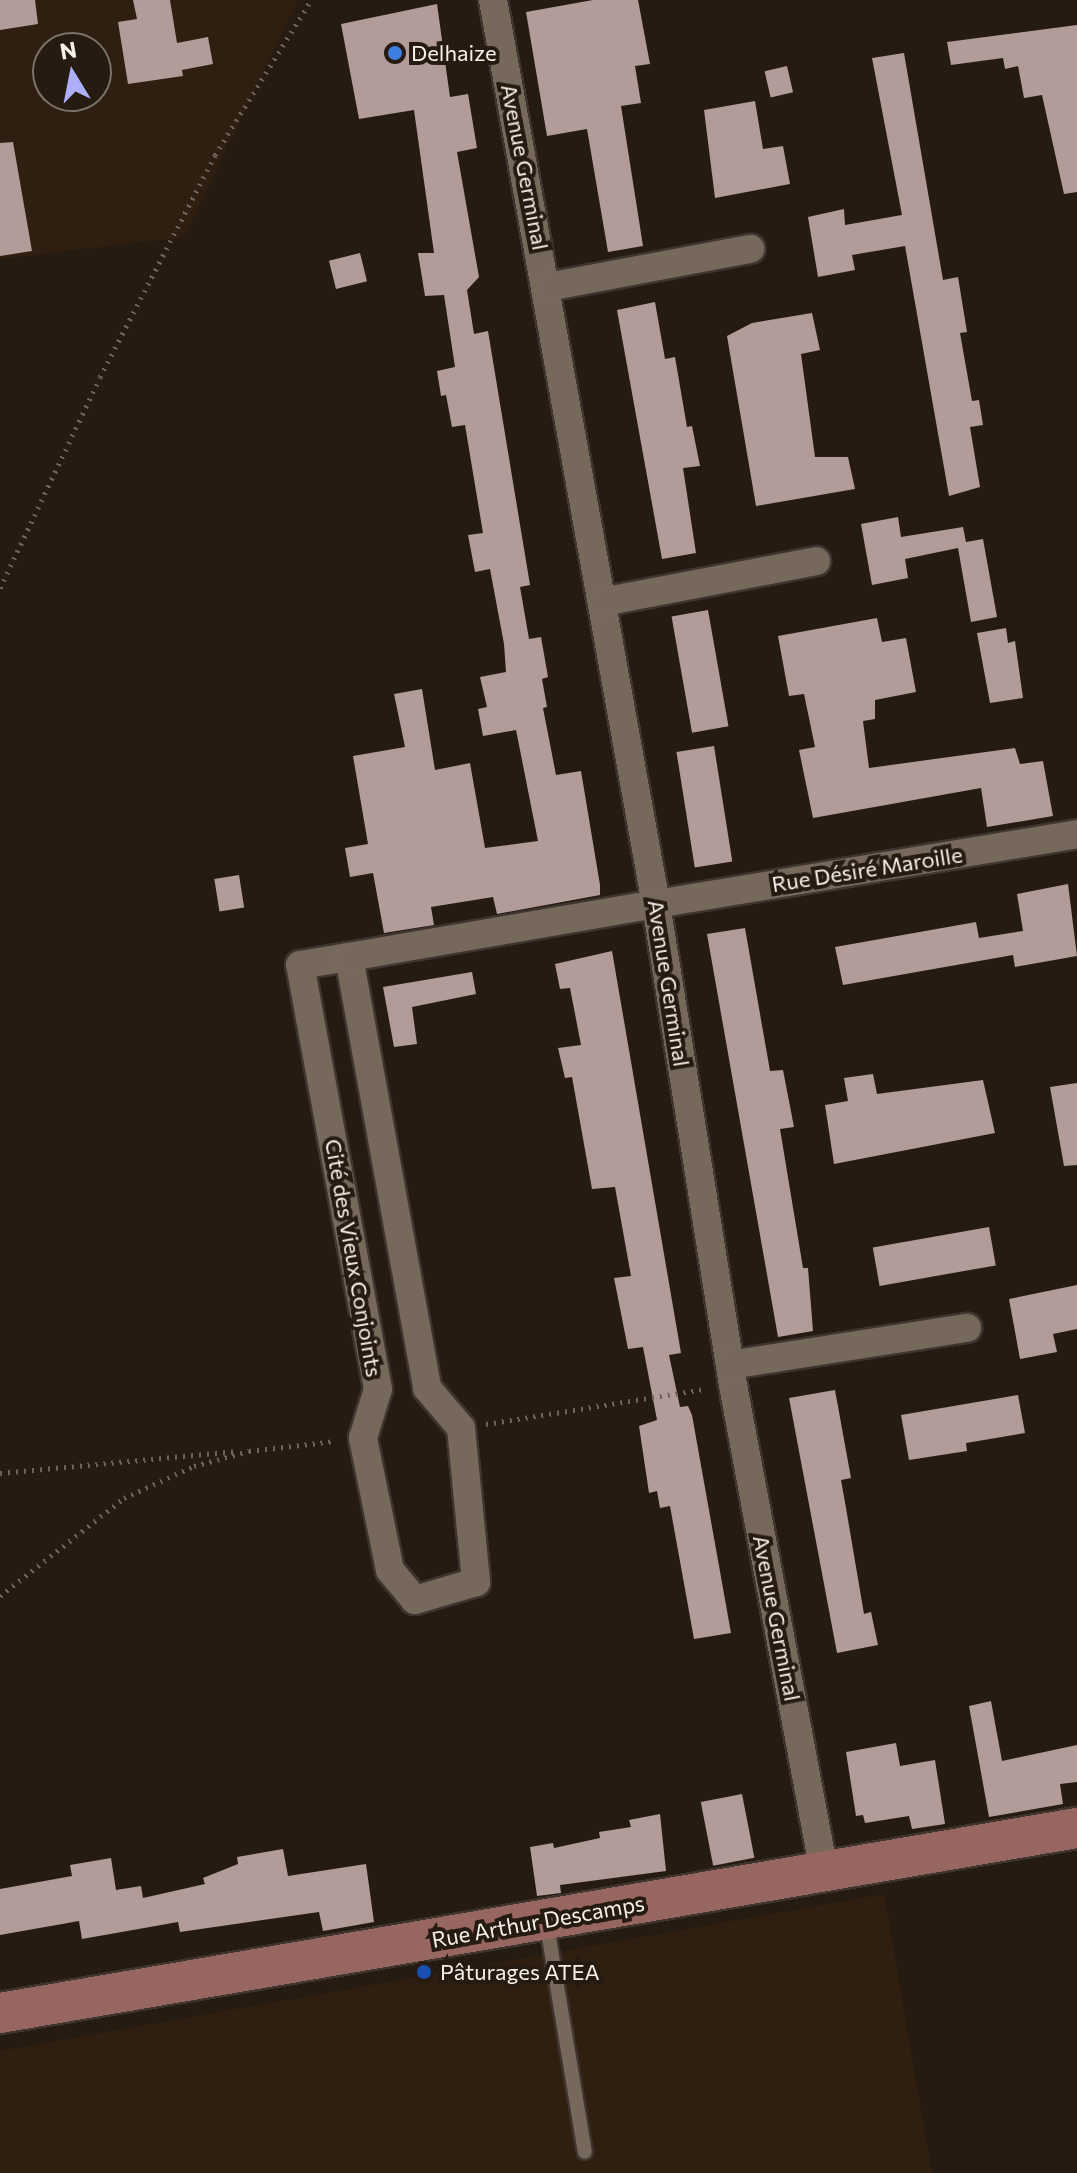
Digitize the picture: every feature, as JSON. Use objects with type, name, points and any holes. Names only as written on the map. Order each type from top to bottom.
[{"type":"street","name":"Avenue Germinal","points":[[493,0],[548,287],[656,904],[732,1375],[824,1871]]},
{"type":"street","points":[[548,287],[750,249]]},
{"type":"street","points":[[602,602],[816,561]]},
{"type":"street","name":"Rue Désiré Maroille","points":[[656,904],[1077,834]]},
{"type":"street","name":"Cité des Vieux Conjoints","points":[[461,1428],[476,1582],[415,1600],[390,1570],[363,1438],[378,1389],[300,965],[656,904]]},
{"type":"street","points":[[349,957],[427,1388],[461,1428]]},
{"type":"street","points":[[732,1375],[967,1328]]},
{"type":"street","name":"Rue Arthur Descamps","points":[[0,2013],[1077,1828]]},
{"type":"lane","points":[[546,1919],[585,2152]]},
{"type":"path","points":[[0,588],[100,377],[215,155],[311,0]]},
{"type":"path","points":[[461,1428],[732,1375]]},
{"type":"path","points":[[0,1473],[84,1461],[249,1451],[363,1438]]},
{"type":"path","points":[[0,1596],[124,1498],[194,1466],[249,1451]]},
{"type":"shaded area","points":[[0,0],[298,0],[184,237],[0,259]]},
{"type":"shaded area","points":[[884,1894],[932,2173],[0,2173],[0,2051]]},
{"type":"building","points":[[0,0],[35,0],[38,24],[0,30]]},
{"type":"building","points":[[133,0],[170,0],[177,43],[208,37],[213,64],[182,70],[183,76],[128,84],[118,22],[137,19]]},
{"type":"building","points":[[593,0],[638,0],[650,64],[635,66],[641,103],[621,106],[643,246],[608,252],[587,129],[547,136],[526,12]]},
{"type":"building","points":[[437,4],[450,97],[468,94],[477,148],[457,152],[479,277],[467,290],[474,334],[488,331],[530,585],[520,587],[529,639],[541,637],[548,677],[542,679],[547,707],[543,708],[556,775],[581,771],[600,895],[497,914],[493,897],[431,907],[434,925],[384,933],[373,873],[350,877],[345,848],[368,844],[353,756],[405,747],[394,694],[422,689],[435,770],[470,763],[485,848],[538,841],[516,730],[483,736],[478,709],[487,707],[480,677],[506,672],[504,644],[490,569],[475,572],[468,535],[483,533],[465,425],[452,427],[446,395],[441,396],[437,371],[455,367],[444,295],[425,296],[418,253],[434,253],[414,110],[359,119],[341,24]]},
{"type":"building","points":[[1077,25],[1077,192],[1064,194],[1042,95],[1024,98],[1018,66],[1005,69],[1003,58],[951,65],[947,42]]},
{"type":"building","points":[[904,53],[943,280],[958,277],[967,332],[960,333],[972,401],[979,400],[983,425],[970,427],[980,487],[949,496],[905,246],[852,255],[855,270],[818,277],[808,217],[844,209],[845,225],[902,215],[872,58]]},
{"type":"building","points":[[787,66],[793,92],[771,97],[765,71]]},
{"type":"building","points":[[755,101],[763,149],[783,146],[790,184],[715,198],[704,110]]},
{"type":"building","points":[[13,142],[32,251],[0,256],[0,143]]},
{"type":"building","points":[[360,253],[367,281],[336,289],[329,261]]},
{"type":"building","points":[[655,302],[665,359],[675,357],[687,427],[692,426],[700,466],[683,468],[696,553],[662,559],[617,310]]},
{"type":"building","points":[[812,313],[820,350],[801,354],[815,457],[848,457],[855,489],[756,506],[727,336],[752,323]]},
{"type":"building","points":[[898,517],[901,537],[963,527],[966,542],[983,539],[997,617],[971,622],[958,548],[905,559],[908,578],[872,585],[861,524]]},
{"type":"building","points":[[708,610],[728,726],[692,733],[672,616]]},
{"type":"building","points":[[877,618],[882,642],[906,638],[916,692],[875,700],[875,719],[863,721],[869,768],[1015,748],[1020,764],[1043,761],[1053,816],[987,827],[981,788],[813,818],[799,750],[815,747],[804,694],[789,696],[778,636]]},
{"type":"building","points":[[1006,628],[1008,643],[1015,641],[1023,698],[990,703],[977,633]]},
{"type":"building","points":[[714,746],[732,862],[695,868],[676,752]]},
{"type":"building","points":[[239,875],[244,908],[219,912],[214,879]]},
{"type":"building","points":[[1068,884],[1077,956],[1015,967],[1013,955],[843,985],[835,947],[976,922],[979,938],[1023,931],[1017,894]]},
{"type":"building","points":[[745,928],[770,1071],[783,1070],[794,1127],[780,1129],[803,1268],[808,1268],[813,1331],[778,1337],[707,934]]},
{"type":"building","points":[[612,951],[681,1353],[669,1355],[680,1407],[688,1406],[692,1415],[731,1633],[694,1639],[670,1506],[660,1508],[657,1491],[649,1493],[639,1426],[657,1420],[643,1347],[628,1349],[614,1278],[631,1276],[615,1187],[592,1189],[572,1077],[565,1078],[558,1048],[581,1045],[570,988],[560,989],[555,964]]},
{"type":"building","points":[[472,972],[476,994],[412,1007],[417,1044],[394,1047],[383,987]]},
{"type":"building","points":[[873,1074],[877,1094],[983,1080],[995,1133],[834,1164],[825,1105],[848,1101],[844,1078]]},
{"type":"building","points":[[1077,1083],[1077,1165],[1064,1166],[1050,1087]]},
{"type":"building","points":[[989,1227],[996,1265],[880,1286],[873,1247]]},
{"type":"building","points":[[1077,1285],[1077,1329],[1053,1334],[1057,1352],[1020,1359],[1009,1299]]},
{"type":"building","points":[[835,1390],[851,1478],[841,1480],[864,1614],[871,1612],[878,1645],[837,1653],[789,1398]]},
{"type":"building","points":[[1018,1395],[1025,1433],[966,1443],[967,1451],[909,1460],[901,1415]]},
{"type":"building","points":[[991,1701],[1002,1761],[1077,1745],[1077,1782],[1060,1784],[1063,1804],[989,1817],[969,1706]]},
{"type":"building","points":[[896,1743],[900,1766],[935,1760],[945,1824],[912,1829],[909,1816],[865,1823],[863,1815],[856,1816],[846,1752]]},
{"type":"building","points":[[742,1794],[754,1858],[713,1866],[701,1802]]},
{"type":"building","points":[[660,1814],[666,1871],[560,1885],[561,1893],[537,1896],[530,1847],[553,1843],[554,1848],[600,1838],[599,1832],[631,1827],[629,1820]]},
{"type":"building","points":[[283,1849],[288,1876],[366,1864],[374,1922],[323,1931],[319,1912],[180,1932],[178,1922],[82,1939],[79,1921],[0,1935],[0,1889],[72,1876],[70,1865],[111,1858],[116,1890],[141,1886],[143,1898],[205,1884],[203,1878],[238,1864],[237,1857]]},
{"type":"place","name":"Delhaize","points":[[395,53]]},
{"type":"place","name":"Pâturages ATEA","points":[[424,1972]]}]
